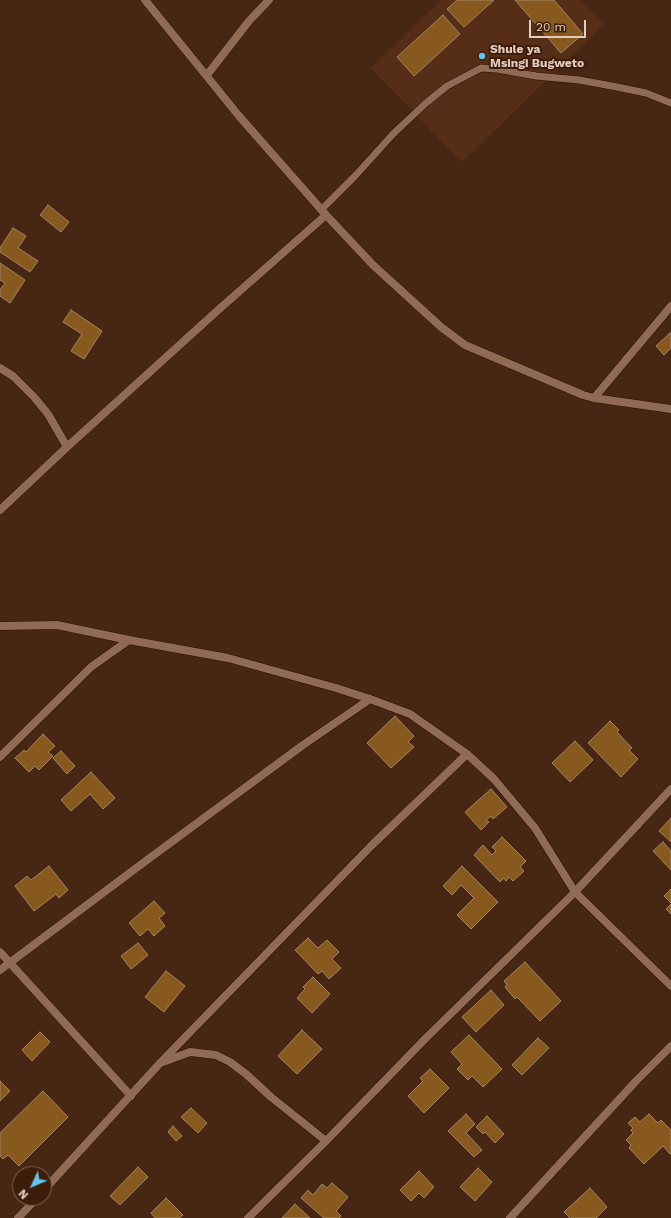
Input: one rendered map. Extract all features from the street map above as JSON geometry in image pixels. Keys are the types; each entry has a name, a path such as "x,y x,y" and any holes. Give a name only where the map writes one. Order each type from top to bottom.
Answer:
{"street":[{"path":"145,0 239,116 324,213 373,265 453,337 465,345 583,395 594,398 671,409"},
{"path":"207,75 249,21 269,0"},
{"path":"0,510 324,213"},
{"path":"594,398 671,306"},
{"path":"0,368 12,376 34,397 48,414 67,447"},
{"path":"0,626 58,625 228,658 281,672 370,699 410,714 467,754 494,779 535,828 575,892 671,986"},
{"path":"0,757 91,667 129,640"},
{"path":"0,970 303,745 370,699"},
{"path":"52,1181 161,1062 372,845 467,754"},
{"path":"248,1218 326,1141 425,1039 575,892 671,789"},
{"path":"0,952 131,1096"},
{"path":"510,1218 627,1091 671,1046"},
{"path":"161,1062 190,1052 216,1055 230,1062 246,1074 270,1097 326,1141"},
{"path":"18,1218 29,1206"}],"lane":[{"path":"324,213 393,134 426,103 447,86 481,68 497,69 536,76 579,80 612,86 646,93 671,103"}],"shaded area":[{"path":"441,0 581,0 605,24 462,162 371,68"}],"building":[{"path":"457,0 494,0 464,27 447,9"},
{"path":"515,0 554,0 583,34 561,53"},
{"path":"443,15 460,34 414,76 397,57"},
{"path":"48,205 69,222 61,232 40,215"},
{"path":"13,228 26,236 18,248 38,261 30,272 0,252 0,248"},
{"path":"0,263 25,280 10,303 0,296 0,290 5,283 0,280"},
{"path":"71,310 102,331 84,359 71,351 82,334 63,322"},
{"path":"670,333 671,348 664,355 656,346"},
{"path":"395,716 414,736 408,742 414,747 391,768 367,743"},
{"path":"610,721 619,730 617,732 632,748 629,750 638,759 621,777 588,743"},
{"path":"43,734 55,746 48,752 53,756 39,770 35,766 29,772 15,758 24,750 26,752"},
{"path":"575,741 593,760 570,782 552,763"},
{"path":"61,751 75,766 67,774 53,758"},
{"path":"91,772 115,798 103,809 90,794 71,811 61,800"},
{"path":"491,789 507,807 493,819 491,816 486,820 489,822 481,830 465,812"},
{"path":"671,818 671,842 659,831"},
{"path":"502,837 526,861 520,867 524,871 513,881 509,877 506,881 504,878 500,882 474,855 483,845 492,855 496,851 492,847"},
{"path":"663,842 671,851 671,870 653,851"},
{"path":"49,866 68,890 59,898 56,894 34,911 15,886 27,876 31,880"},
{"path":"462,866 498,902 471,929 457,915 474,898 461,885 452,895 443,886"},
{"path":"671,889 671,903 664,896"},
{"path":"154,901 165,913 159,918 165,926 154,936 148,929 140,936 129,923"},
{"path":"671,904 671,914 666,909"},
{"path":"308,938 318,948 327,940 339,952 332,959 341,968 329,979 322,971 318,974 295,950"},
{"path":"138,943 148,955 131,969 121,956"},
{"path":"525,962 561,1001 540,1021 517,997 515,999 505,987 507,985 504,981"},
{"path":"166,971 185,986 164,1012 145,997"},
{"path":"313,977 330,994 312,1013 297,998 305,989 303,987"},
{"path":"491,990 504,1005 476,1032 462,1017"},
{"path":"302,1030 322,1049 297,1074 278,1056"},
{"path":"40,1032 50,1042 32,1061 22,1050"},
{"path":"469,1035 502,1069 483,1087 472,1076 468,1080 457,1069 462,1064 451,1052"},
{"path":"538,1038 549,1048 522,1075 512,1065"},
{"path":"430,1069 449,1088 424,1113 408,1096 423,1081 420,1078"},
{"path":"0,1081 10,1091 0,1101"},
{"path":"43,1091 68,1117 19,1166 8,1155 3,1159 0,1156 0,1133"},
{"path":"191,1108 207,1123 198,1133 181,1117"},
{"path":"466,1114 475,1124 466,1133 482,1150 474,1157 448,1131"},
{"path":"649,1114 658,1123 661,1120 671,1130 671,1154 663,1146 644,1164 629,1148 631,1145 626,1140 633,1133 631,1130 633,1128 628,1123 635,1117 640,1122"},
{"path":"487,1116 504,1134 495,1143 485,1132 483,1134 476,1127"},
{"path":"173,1126 182,1136 176,1141 168,1132"},
{"path":"138,1167 148,1177 120,1205 110,1196"},
{"path":"478,1168 492,1182 475,1201 460,1187"},
{"path":"419,1171 434,1187 424,1198 419,1193 411,1201 400,1190"},
{"path":"332,1183 348,1197 336,1211 341,1216 339,1218 324,1218 301,1198 308,1190 313,1195 322,1184 327,1188"},
{"path":"590,1188 607,1207 596,1218 570,1218 564,1212"},
{"path":"166,1198 183,1215 179,1218 155,1218 151,1213"},
{"path":"295,1204 310,1218 282,1218"}],"place":[{"name":"Shule ya Msingi Bugweto","path":"482,56"}]}
